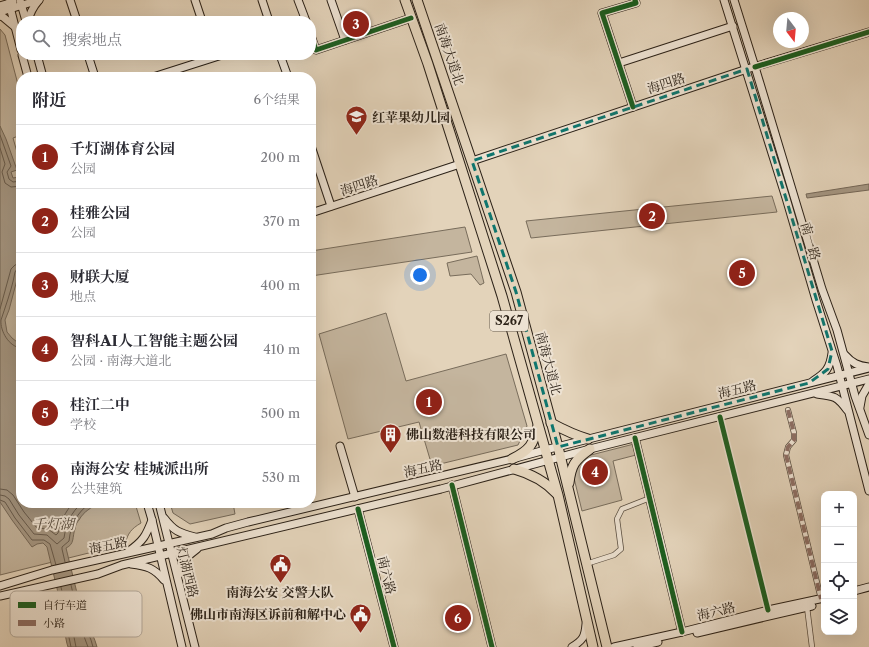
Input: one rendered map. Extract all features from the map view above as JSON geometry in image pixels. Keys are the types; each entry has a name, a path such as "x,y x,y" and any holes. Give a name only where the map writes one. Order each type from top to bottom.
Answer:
{"highway":[{"name":"南海大道北","path":"405,0 428,64 502,296 558,495 593,647"},
{"name":"南海大道北","path":"418,0 516,292 558,447 568,493 607,647"},
{"path":"551,422 565,431 588,439"},
{"path":"512,459 524,453 530,446 538,426"},
{"path":"568,493 570,472 579,457 590,449"},
{"path":"514,469 526,472 542,480 558,495"},
{"path":"578,583 579,580 584,577 590,579"}],"main road":[{"path":"0,12 20,2 39,0"},
{"path":"29,16 33,7 39,0"},
{"path":"70,0 75,16"},
{"path":"195,0 200,16"},
{"path":"262,0 267,16"},
{"path":"298,0 304,16"},
{"path":"331,0 345,40"},
{"path":"633,107 602,13 636,3 635,0"},
{"name":"南一路","path":"724,0 747,69 843,386 869,491"},
{"name":"南一路","path":"734,0 822,289 837,330 852,384 869,436"},
{"path":"20,2 25,16"},
{"path":"0,6 10,6"},
{"path":"10,6 16,31"},
{"path":"0,16 15,27"},
{"path":"316,50 411,18"},
{"path":"619,63 733,26"},
{"name":"海四路","path":"472,161 747,69 869,32"},
{"path":"23,60 27,72"},
{"path":"38,60 41,72"},
{"path":"90,60 93,72"},
{"path":"167,72 202,60"},
{"path":"282,60 286,72"},
{"path":"316,161 331,206"},
{"name":"海四路","path":"316,211 460,164"},
{"path":"809,383 828,369 831,362 832,351"},
{"path":"844,353 850,361 857,365 869,368"},
{"name":"海五路","path":"316,506 512,459 869,368"},
{"path":"26,591 98,574 127,564 452,486 590,449 869,379"},
{"path":"860,409 862,396 869,384"},
{"path":"811,393 835,397 850,413"},
{"path":"635,438 682,632"},
{"path":"340,446 354,497"},
{"path":"452,486 492,647"},
{"name":"灯湖西路","path":"148,508 152,520 182,647"},
{"name":"灯湖西路","path":"160,508 195,647"},
{"name":"海五路","path":"0,585 52,570 212,534 226,528 248,522 307,508"},
{"name":"南六路","path":"358,509 394,647"},
{"path":"162,515 172,528 186,535 197,537"},
{"path":"124,554 144,538 152,520"},
{"path":"177,578 184,561 199,547"},
{"path":"127,564 151,568 166,581"},
{"path":"857,590 869,587"},
{"path":"857,595 869,592"},
{"name":"海六路","path":"614,647 682,632 768,610 821,600"},
{"name":"海六路","path":"637,647 807,607 821,601"},
{"path":"572,647 581,640 585,634 586,618"}],"street":[{"path":"788,410 794,433 794,440 788,447 786,455 823,599"},
{"path":"720,417 768,610"},
{"path":"586,564 614,555 621,549 617,519 622,510 650,498"},
{"path":"807,607 812,647"}],"highlighted area":[{"path":"747,69 832,351 828,369 809,383 558,447 516,292 472,161"}],"shaded area":[{"path":"0,29 5,35 16,77 16,137 13,138 16,148 16,508 136,508 141,523 130,532 125,544 0,575"},
{"path":"772,196 777,212 531,238 526,221"},
{"path":"465,227 472,252 316,275 316,250"},
{"path":"477,256 484,283 480,285 471,274 450,276 447,263"},
{"path":"386,313 406,381 506,354 527,426 518,445 432,466 419,422 348,439 319,334"},
{"path":"634,444 636,455 613,461 622,500 582,511 574,478 576,467 587,456"},
{"path":"172,508 234,508 235,514 190,524 173,513"}],"water":[{"name":"千灯湖","path":"0,126 16,167 16,170 11,172 13,178 16,178 16,284 5,320 7,332 16,341 16,508 91,508 81,517 76,525 72,542 66,548 77,591 58,591 47,547 43,543 32,547 0,502"},
{"path":"869,184 869,190 807,198 806,194"},
{"name":"千灯湖","path":"66,637 94,637 97,647 68,647"}],"marked path":[{"path":"788,410 794,433 794,440 788,447 786,455 821,599"}],"cycle path":[{"path":"633,107 602,13 636,3 635,0"},
{"path":"316,50 411,18"},
{"path":"755,67 869,32"},
{"path":"720,417 768,610"},
{"path":"635,438 682,632"},
{"path":"452,485 492,647"},
{"path":"358,509 394,647"}],"place":[{"name":"财联大厦","path":"356,24"},
{"name":"红苹果幼儿园","path":"357,136"},
{"name":"桂雅公园","path":"652,216"},
{"name":"桂江二中","path":"742,273"},
{"name":"千灯湖体育公园","path":"429,402"},
{"name":"佛山数港科技有限公司","path":"390,454"},
{"name":"智科AI人工智能主题公园","path":"595,472"},
{"name":"南海公安 交警大队","path":"280,584"},
{"name":"南海公安 桂城派出所","path":"458,618"},
{"name":"佛山市南海区诉前和解中心","path":"361,634"}]}
